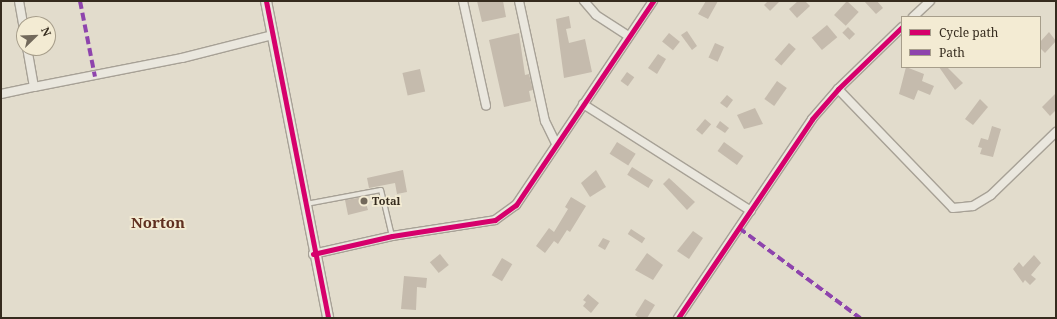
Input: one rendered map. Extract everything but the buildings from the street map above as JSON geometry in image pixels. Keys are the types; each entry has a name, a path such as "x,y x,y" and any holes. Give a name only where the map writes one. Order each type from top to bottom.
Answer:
{"street":[{"path":"19,1 22,16"},
{"path":"266,1 305,204 313,254 328,318"},
{"path":"463,1 486,106"},
{"path":"519,1 545,122 556,144"},
{"path":"584,1 596,15 628,36"},
{"path":"313,254 392,236 494,220 516,205 628,36 653,1"},
{"path":"914,16 930,1"},
{"path":"678,318 812,119 838,89 901,28"},
{"path":"1,94 160,63 272,35"},
{"path":"28,56 34,87"},
{"path":"838,89 952,208 973,206 991,195 1056,132"},
{"path":"583,104 751,211"}],"lane":[{"path":"305,204 381,190 392,236"}],"marked path":[{"path":"80,1 95,77"},
{"path":"739,228 860,318"}],"cycle path":[{"path":"266,1 328,318"},
{"path":"313,254 392,236 495,220 516,205 653,1"},
{"path":"678,318 812,119 838,89 901,28"}],"place":[{"name":"Total","path":"364,201"}],"district":[{"name":"Norton","path":"158,223"}]}
